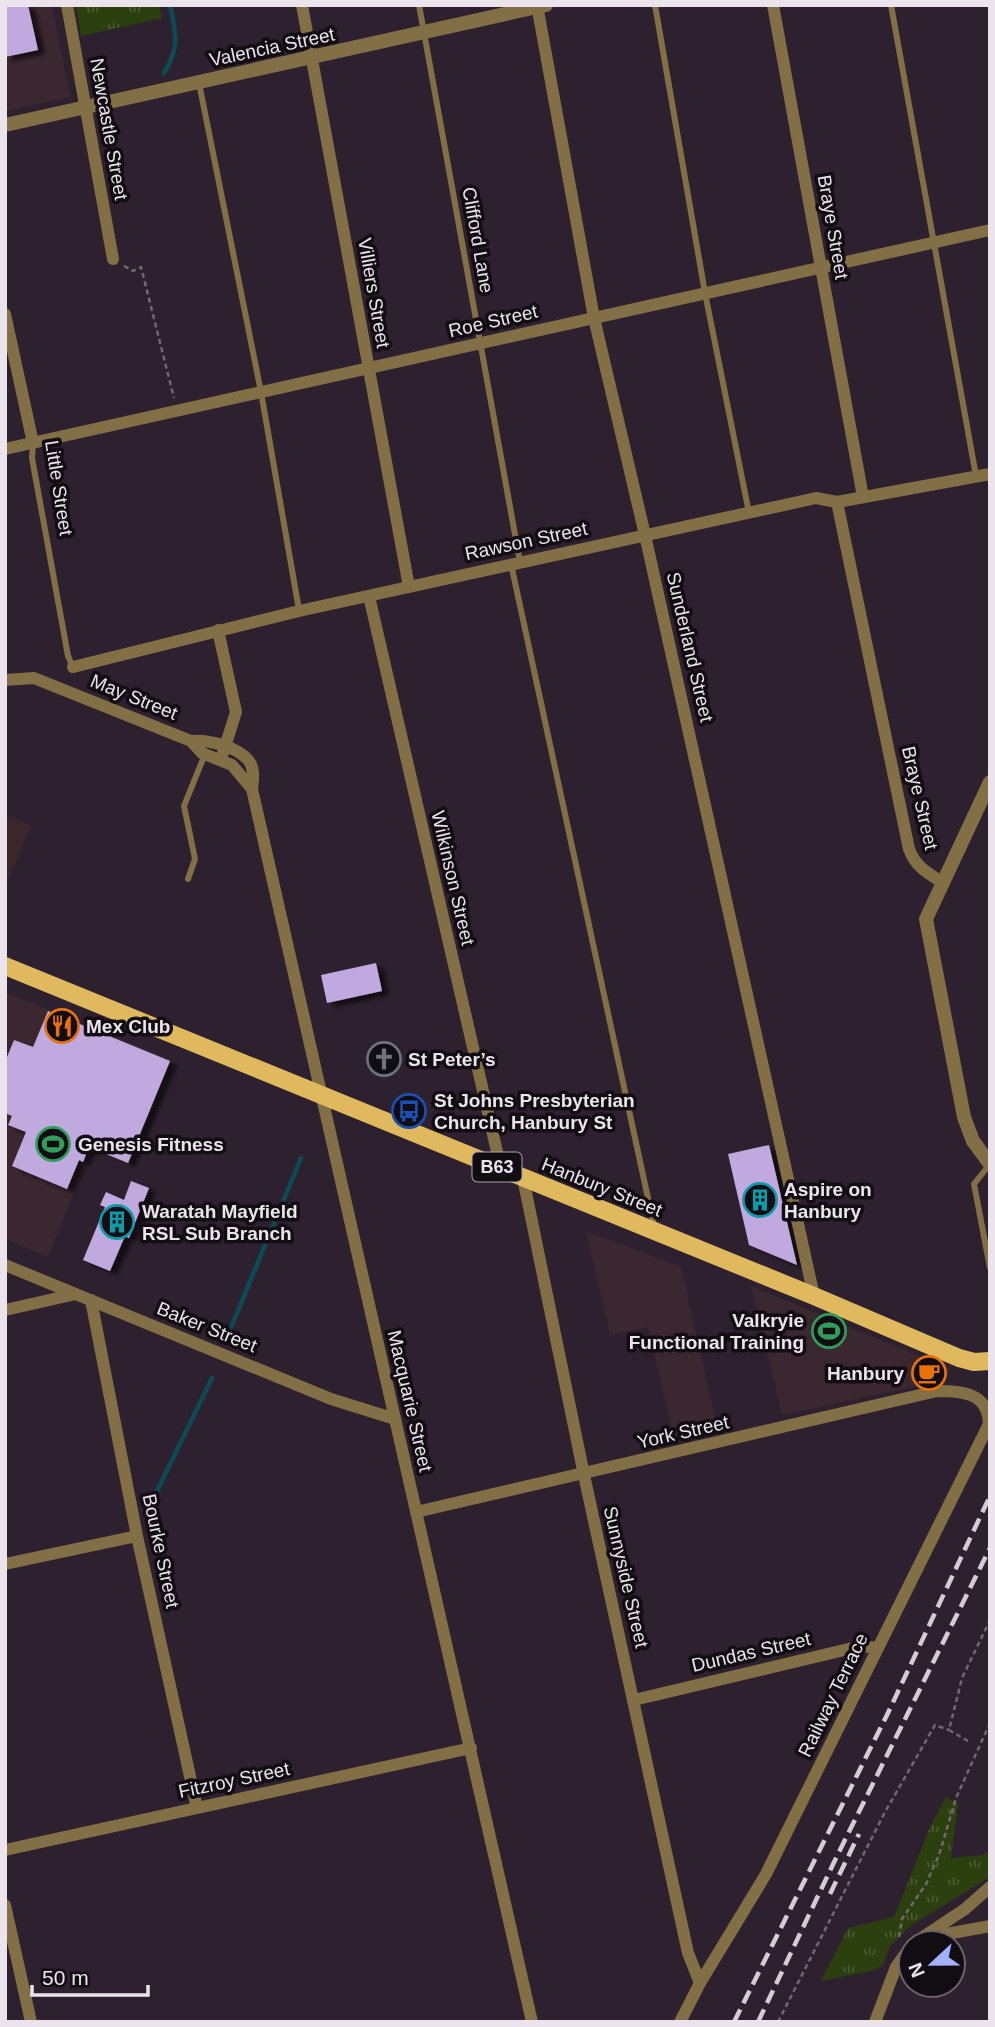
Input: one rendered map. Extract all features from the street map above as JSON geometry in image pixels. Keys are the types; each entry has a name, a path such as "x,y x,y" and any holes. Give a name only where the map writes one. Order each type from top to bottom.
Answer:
{"main road":[{"name":"Hanbury Street","path":"5,966 959,1357 974,1362 990,1361"}],"street":[{"name":"Newcastle Street","path":"67,5 113,259"},
{"name":"Villiers Street","path":"302,5 410,587"},
{"name":"Braye Street","path":"773,5 863,497"},
{"name":"Valencia Street","path":"5,125 312,59 540,6"},
{"name":"Sunderland Street","path":"540,6 594,318 645,535 814,1296"},
{"name":"Roe Street","path":"5,449 990,230"},
{"name":"Little Street","path":"5,314 33,443"},
{"name":"Rawson Street","path":"73,667 299,611 816,498 837,502 990,474"},
{"name":"Braye Street","path":"837,502 909,849 921,868 942,882"},
{"name":"Wilkinson Street","path":"369,596 501,1169"},
{"path":"218,630 236,712 221,760"},
{"name":"May Street","path":"5,681 20,677 34,678 191,741 205,754 221,760"},
{"name":"May Street","path":"191,741 204,739 226,746"},
{"name":"Macquarie Street","path":"226,746 248,760 253,772 252,789 320,1095 471,1748 531,2022"},
{"name":"Macquarie Street","path":"221,760 233,765 252,789"},
{"path":"990,782 928,910 926,928 964,1116 973,1141 990,1164"},
{"name":"Sunnyside Street","path":"523,1178 584,1475 688,1953 700,1983"},
{"name":"Baker Street","path":"5,1265 331,1399 395,1419"},
{"path":"5,1310 76,1294"},
{"name":"Bourke Street","path":"91,1300 137,1536 197,1808"},
{"name":"York Street","path":"416,1512 937,1391 960,1391"},
{"name":"Railway Terrace","path":"680,2022 700,1983 766,1874 989,1424 989,1409 980,1400 960,1391"},
{"path":"5,1564 137,1536"},
{"name":"Dundas Street","path":"634,1700 861,1646 878,1648"},
{"name":"Fitzroy Street","path":"5,1850 471,1748"},
{"path":"934,1929 965,1909 990,1887"},
{"path":"965,1909 990,1901"},
{"path":"5,1905 31,2022"},
{"path":"967,1931 990,1926"},
{"path":"875,2022 897,1967"}],"lane":[{"name":"Clifford Lane","path":"419,5 481,344 516,563 655,1231"},
{"path":"655,5 705,293 749,513"},
{"path":"891,5 976,476"},
{"path":"199,83 261,391 299,611"},
{"name":"Little Street","path":"33,443 32,458 68,656 73,667"},
{"path":"188,879 195,859 184,806 205,754"},
{"path":"990,1164 974,1184 990,1268"}],"path":[{"path":"113,259 133,271 141,267 178,412"},
{"path":"949,1730 962,1678 990,1620"},
{"path":"899,1929 902,1919 926,1884 939,1855 956,1798 990,1723"},
{"path":"778,2022 884,1812 934,1725 968,1741"}],"shaded area":[{"path":"5,5 52,5 70,97 5,111"},
{"path":"5,815 31,826 5,887"},
{"path":"5,992 173,1060 130,1167 91,1151 48,1257 5,1239"},
{"path":"586,1231 681,1267 718,1429 674,1439 648,1327 610,1335"},
{"path":"751,1286 950,1369 946,1380 782,1415"}],"green space":[{"path":"76,5 159,5 162,18 81,36"},
{"path":"946,1797 958,1803 951,1858 983,1855 990,1850 990,1877 907,1929 897,1929 897,1939 890,1946 883,1965 875,1970 821,1981 848,1928 894,1917 930,1827"}],"building":[{"path":"5,5 28,5 38,50 5,57"},
{"path":"376,963 382,991 327,1003 321,975"},
{"path":"48,1011 170,1061 128,1163 89,1147 83,1162 79,1160 67,1189 12,1166 26,1132 8,1125 12,1116 5,1113 5,1062 14,1040 33,1047"},
{"name":"Aspire on Hanbury","path":"769,1145 797,1265 749,1245 728,1154"},
{"name":"Waratah Mayfield RSL Sub Branch","path":"131,1181 149,1188 129,1238 125,1236 110,1271 83,1260 105,1207 100,1205 106,1192 124,1200"}],"waterway":[{"path":"164,73 175,48 170,5"},
{"path":"230,1330 301,1158"},
{"path":"156,1493 212,1378"}],"railway":[{"path":"734,2022 887,1715 990,1496"},
{"path":"758,2022 990,1548"},
{"path":"830,1894 859,1834"}],"place":[{"name":"Mex Club","path":"62,1026"},
{"name":"St Peter’s","path":"384,1059"},
{"name":"St Johns Presbyterian Church, Hanbury St","path":"409,1111"},
{"name":"Genesis Fitness","path":"53,1144"},
{"name":"Aspire on Hanbury","path":"760,1200"},
{"name":"Waratah Mayfield RSL Sub Branch","path":"117,1222"},
{"name":"Valkryie Functional Training","path":"829,1331"},
{"name":"Hanbury","path":"929,1373"}]}
